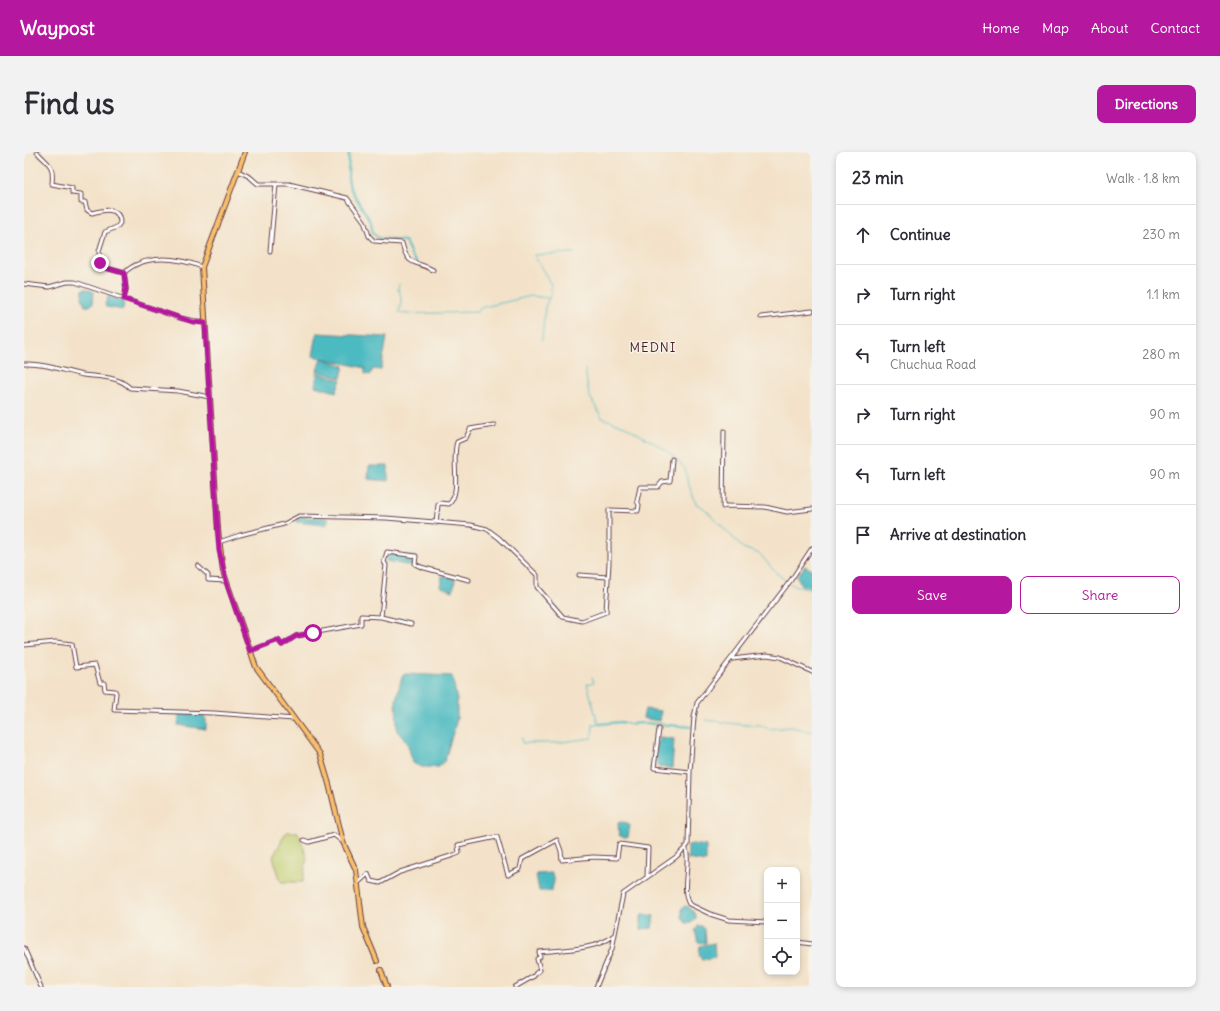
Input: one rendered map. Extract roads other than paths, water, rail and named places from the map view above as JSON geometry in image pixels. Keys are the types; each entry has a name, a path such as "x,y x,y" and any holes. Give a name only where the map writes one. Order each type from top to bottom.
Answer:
{"main road":[{"path":"245,152 202,267 219,542 226,581 256,667 320,754 330,784 342,842 356,870 363,927 377,961"},
{"path":"381,970 387,987"}],"street":[{"path":"37,152 48,162 53,171 52,184 72,188 72,193 81,194 81,202 85,202 87,210 92,213 107,210 116,212 119,215 120,223 117,227 104,232 99,250 100,263 106,268 124,273"},
{"path":"238,171 250,177 258,184 290,184 347,198 364,221 369,236 374,240 402,243 404,252 409,259 416,265 427,266 433,270"},
{"path":"270,251 276,184"},
{"path":"124,273 135,264 169,259 202,267"},
{"path":"124,273 126,289 124,299"},
{"path":"24,284 49,287 66,282 75,282 193,322 205,323"},
{"path":"761,317 812,311"},
{"path":"24,364 46,366 102,377 125,383 130,388 178,391 210,397"},
{"path":"436,523 438,505 440,503 449,504 452,500 455,484 455,455 457,442 466,438 470,429 494,425"},
{"path":"724,431 723,507 765,507 795,512 804,509 812,509"},
{"path":"219,542 284,524 299,516 386,518 471,525 487,529 499,538 537,575 537,587 563,617 582,621 606,612 609,510 638,511 639,505 636,501 640,487 658,487 662,482 670,481 672,459"},
{"path":"596,987 607,963 624,894 676,856 688,845 690,772 694,717 697,703 791,580 812,548"},
{"path":"381,617 386,565 384,562 387,552 416,556 415,564 421,567 469,580"},
{"path":"198,566 208,575 208,580 226,581"},
{"path":"579,575 608,577"},
{"path":"250,651 278,640 282,645 296,636 360,624 361,616 364,615 381,617 411,624"},
{"path":"24,645 56,642 72,644 76,667 95,665 100,683 104,683 105,690 115,691 114,710 214,713 295,719"},
{"path":"732,659 767,655 780,657 812,672"},
{"path":"659,729 654,768 690,772"},
{"path":"304,840 309,843 334,835 342,842"},
{"path":"358,883 368,874 371,881 380,883 400,872 459,853 458,845 497,837 508,875 520,869 522,859 557,840 561,851 562,860 617,858 619,844 648,848 647,876"},
{"path":"685,847 687,854 686,885 689,904 710,914 721,916 729,920 764,922"},
{"path":"515,987 534,976 540,970 537,959 540,958 539,952 564,952 589,946 611,938 614,935"},
{"path":"800,942 812,944"},
{"path":"24,948 41,987"}],"water":[{"path":"83,289 94,292 93,303 90,306 85,306 82,298"},
{"path":"108,296 124,301 123,310 106,307 105,303"},
{"path":"317,333 387,337 381,370 373,369 370,375 365,373 365,368 313,356"},
{"path":"321,358 344,366 341,378 317,371"},
{"path":"317,373 341,380 336,392 315,386"},
{"path":"369,466 388,466 388,481 368,479"},
{"path":"299,517 327,518 329,520 326,525 296,522"},
{"path":"388,553 415,557 412,566 386,561"},
{"path":"805,566 812,570 812,588 801,585 797,576"},
{"path":"442,576 451,577 455,580 453,591 440,586"},
{"path":"406,674 452,676 457,700 457,719 445,760 439,767 421,767 413,763 407,742 397,731 396,700 402,676"},
{"path":"645,709 661,711 659,721 643,718"},
{"path":"179,713 203,714 206,720 206,729 178,725"},
{"path":"660,737 674,739 672,768 658,767 656,752"},
{"path":"618,823 628,823 630,825 628,837 622,837 619,835"},
{"path":"693,844 706,846 706,862 688,859 688,845"},
{"path":"552,873 554,882 551,891 539,891 536,874"},
{"path":"686,906 691,909 696,917 696,919 691,923 686,923 682,917 682,908"},
{"path":"644,914 654,916 652,928 641,929 641,916"},
{"path":"698,926 702,926 705,929 706,943 698,942 695,931"},
{"path":"714,943 715,957 702,960 699,955 700,946"}],"waterway":[{"path":"349,152 348,177 350,188 371,222 373,234 381,239 405,241 412,257 417,263"},
{"path":"542,340 545,307 551,293 551,285 534,255 574,253"},
{"path":"399,284 398,289 401,295 399,312 404,314 477,312 480,308 531,296 548,298"},
{"path":"585,369 589,395 602,418 625,426 666,450 685,468 687,480 696,504 704,508 743,548 760,554 775,572 788,582"},
{"path":"790,584 812,590"},
{"path":"592,677 594,682 587,684 598,723 601,725"},
{"path":"705,720 745,725 760,725 769,729 792,727 812,732"},
{"path":"599,724 622,722 629,724 644,723 692,727"},
{"path":"522,738 522,743 555,743 592,738 593,724 599,724"}],"district":[{"name":"MEDNI","path":"653,347"}]}
